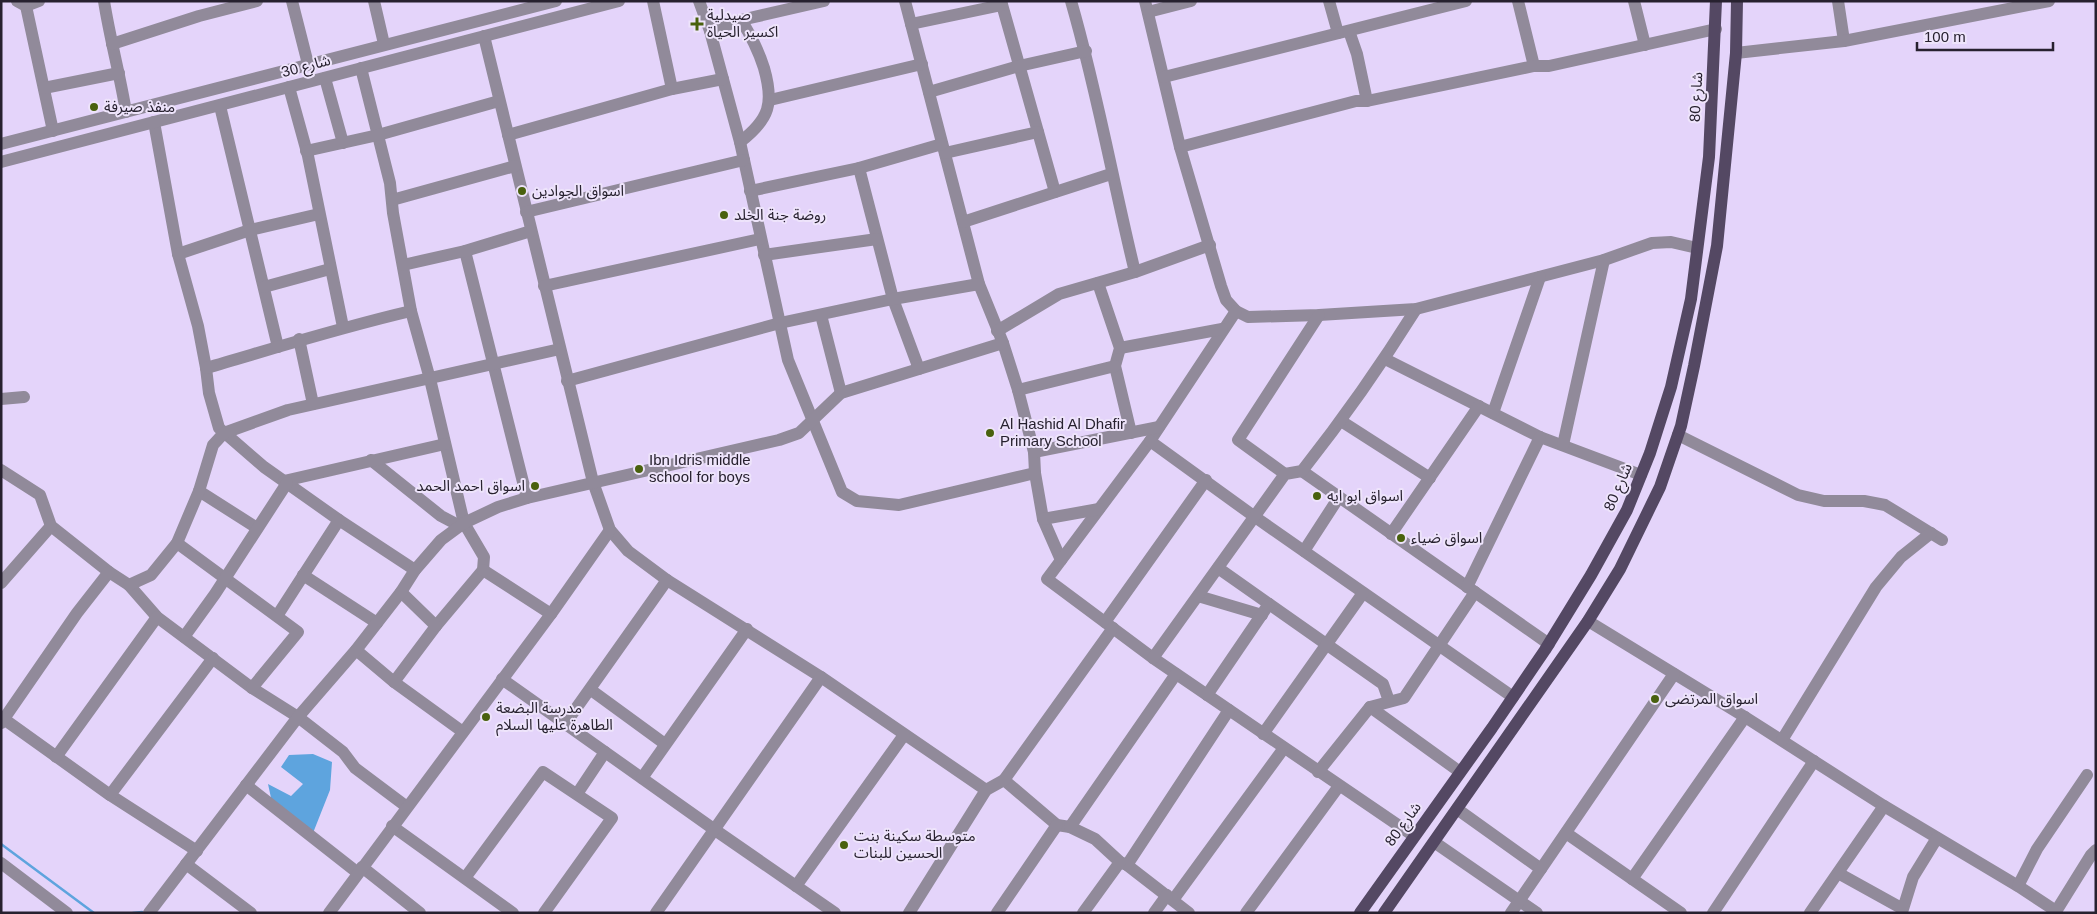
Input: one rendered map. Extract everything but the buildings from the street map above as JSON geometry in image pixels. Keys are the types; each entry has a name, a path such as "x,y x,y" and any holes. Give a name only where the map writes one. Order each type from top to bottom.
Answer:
{"main road":[{"name":"شارع 80","path":"1360,913 1549,644 1591,575 1627,510 1641,475 1671,387 1691,299 1709,157 1716,1"},
{"path":"1384,913 1588,621 1620,569 1660,487 1678,435 1694,366 1717,246 1736,53 1737,1"}],"street":[{"path":"39,1 21,4 44,88 53,131"},
{"path":"104,1 112,44 120,73 126,112"},
{"path":"112,44 200,16 257,1"},
{"path":"292,1 308,64"},
{"path":"374,1 384,44"},
{"name":"شارع 30","path":"1,144 556,1"},
{"name":"شارع 30","path":"1,162 619,1"},
{"path":"653,1 672,89"},
{"path":"699,1 710,31 740,142 788,360 842,492 857,501 899,504 1035,473"},
{"path":"905,1 980,284 1018,390 1034,452 1035,473 1044,519 1061,560"},
{"path":"1071,1 1086,52 1111,174 1135,272"},
{"path":"1191,1 1147,7 1180,147 1226,300 1236,311 1248,317 1416,309 1604,260 1652,243 1661,242 1697,248"},
{"path":"1329,1 1357,54 1367,101"},
{"path":"1164,77 1466,1"},
{"path":"1518,1 1534,66"},
{"path":"1634,1 1645,45"},
{"path":"1838,1 1844,41"},
{"path":"1736,53 1844,41 2050,1"},
{"path":"710,31 741,20 820,2"},
{"path":"911,24 980,5 1002,3 1055,192"},
{"path":"740,142 752,132 766,112 770,100 769,87 756,44 741,20"},
{"path":"1180,147 1356,102 1534,66 1549,66 1716,29"},
{"path":"484,36 592,482 610,530 628,551 668,580 821,677 986,790"},
{"path":"929,92 1019,66 1086,52"},
{"path":"770,100 922,64"},
{"path":"361,68 390,184 411,311 430,379 462,524 484,557 483,570 436,626 394,682"},
{"path":"44,88 120,73"},
{"path":"325,78 343,142"},
{"path":"508,135 672,89 723,79"},
{"path":"289,87 306,151 343,328"},
{"path":"306,151 378,135 499,101"},
{"path":"220,106 278,347"},
{"path":"154,122 178,254 198,326 209,393 219,428 264,467 339,520 415,570"},
{"path":"750,191 943,149 1038,132"},
{"path":"526,212 744,160"},
{"path":"392,200 515,166"},
{"path":"859,168 893,299 920,369"},
{"path":"963,222 1111,174"},
{"path":"178,254 250,230 319,214"},
{"path":"403,265 465,251 531,231"},
{"path":"544,286 760,239"},
{"path":"764,254 877,239"},
{"path":"149,913 298,717 377,623 415,570 441,540 462,524 498,507 527,498 780,440 799,433 842,394 920,369 1000,337 1059,294 1135,272 1210,245"},
{"path":"465,251 527,498"},
{"path":"1563,445 1604,260"},
{"path":"264,287 330,269"},
{"path":"1493,413 1540,276"},
{"path":"1098,283 1120,348 1115,366 1131,433"},
{"path":"567,381 780,323 893,299 980,284"},
{"path":"1153,658 1285,474 1302,471 1341,421 1385,359 1416,309"},
{"path":"206,368 299,339 411,311"},
{"path":"1236,311 1222,329 1150,441 1047,579 1153,658 1414,836"},
{"path":"821,314 842,394"},
{"path":"1285,474 1238,440 1319,315"},
{"path":"1120,348 1222,329"},
{"path":"299,339 313,404"},
{"path":"129,585 151,575 176,543 199,491 213,445 224,433 288,410 560,350"},
{"path":"1385,359 1540,437 1641,475"},
{"path":"1018,390 1115,366"},
{"path":"1,398 24,397"},
{"path":"1391,534 1479,406"},
{"path":"1341,421 1430,478"},
{"path":"1034,452 1159,427"},
{"path":"1678,435 1798,495 1824,501 1864,501 1885,505 1936,536 1901,557 1882,579 1782,740"},
{"path":"1318,772 1370,707 1404,698 1439,646 1471,590 1540,437"},
{"path":"1150,441 1513,697"},
{"path":"184,636 215,594 286,482 371,460 445,444"},
{"path":"371,460 442,516 462,524"},
{"path":"1,470 40,495 51,526 109,572 129,585 157,617 252,688 298,717 343,752 355,768 407,807"},
{"path":"1302,471 1549,644"},
{"path":"909,913 986,790 1004,780 1206,480"},
{"path":"199,491 257,528"},
{"path":"1304,551 1339,497"},
{"path":"1044,519 1099,508"},
{"path":"277,616 339,520"},
{"path":"4,574 51,526"},
{"path":"328,913 551,614 610,530"},
{"path":"176,543 298,632 252,688"},
{"path":"1218,568 1383,684 1389,701"},
{"path":"483,570 551,614"},
{"path":"109,572 77,613 2,720 110,795 197,851"},
{"path":"302,575 377,623"},
{"path":"565,724 668,580"},
{"path":"401,592 436,626"},
{"path":"1264,734 1363,592"},
{"path":"1198,596 1262,615"},
{"path":"1207,695 1269,604"},
{"path":"56,757 157,617"},
{"path":"1588,621 1782,740 1884,806 2018,886 2055,912 2096,850"},
{"path":"642,778 747,629"},
{"path":"356,650 394,682 463,732"},
{"path":"110,795 213,658"},
{"path":"1070,827 1176,674"},
{"path":"1511,913 1674,674"},
{"path":"656,913 821,677"},
{"path":"502,680 796,886 830,912"},
{"path":"591,690 665,744"},
{"path":"1370,707 1460,772"},
{"path":"1083,913 1123,863 1229,710"},
{"path":"1632,879 1745,717"},
{"path":"796,886 904,735"},
{"path":"1154,913 1170,897 1284,748"},
{"path":"577,794 605,752"},
{"path":"1713,913 1814,761"},
{"path":"465,878 543,772 612,818 544,913"},
{"path":"2018,886 2038,849 2087,776"},
{"path":"1004,780 1057,824 1070,827 1095,839 1123,863 1189,913"},
{"path":"246,785 419,912"},
{"path":"1246,913 1339,786"},
{"path":"1810,913 1884,806"},
{"path":"1457,809 1541,869"},
{"path":"997,913 1057,824"},
{"path":"392,826 465,878 500,909 513,913"},
{"path":"1566,833 1681,913"},
{"path":"1838,873 1904,911 1913,877 1937,838"},
{"path":"1434,842 1537,913"},
{"path":"1,863 67,913"},
{"path":"186,864 251,913"}],"water":[{"path":"313,754 332,762 330,790 313,833 273,807 268,784 291,796 303,784 281,767 289,755"}],"waterway":[{"path":"1,844 94,913"},
{"path":"133,913 142,912"}],"place":[{"name":"صيدلية اكسير الحياة","path":"697,24"},
{"name":"منفذ صيرفة","path":"94,107"},
{"name":"اسواق الجوادين","path":"522,191"},
{"name":"روضة جنة الخلد","path":"724,215"},
{"name":"Al Hashid Al Dhafir Primary School","path":"990,433"},
{"name":"Ibn Idris middle school for boys","path":"639,469"},
{"name":"اسواق احمد الحمد","path":"535,486"},
{"name":"اسواق ابو ايه","path":"1317,496"},
{"name":"اسواق ضياء","path":"1401,538"},
{"name":"اسواق المرتضى","path":"1655,699"},
{"name":"مدرسة البضعة الطاهرة عليها السلام","path":"486,717"},
{"name":"متوسطة سكينة بنت الحسين للبنات","path":"844,845"}]}
